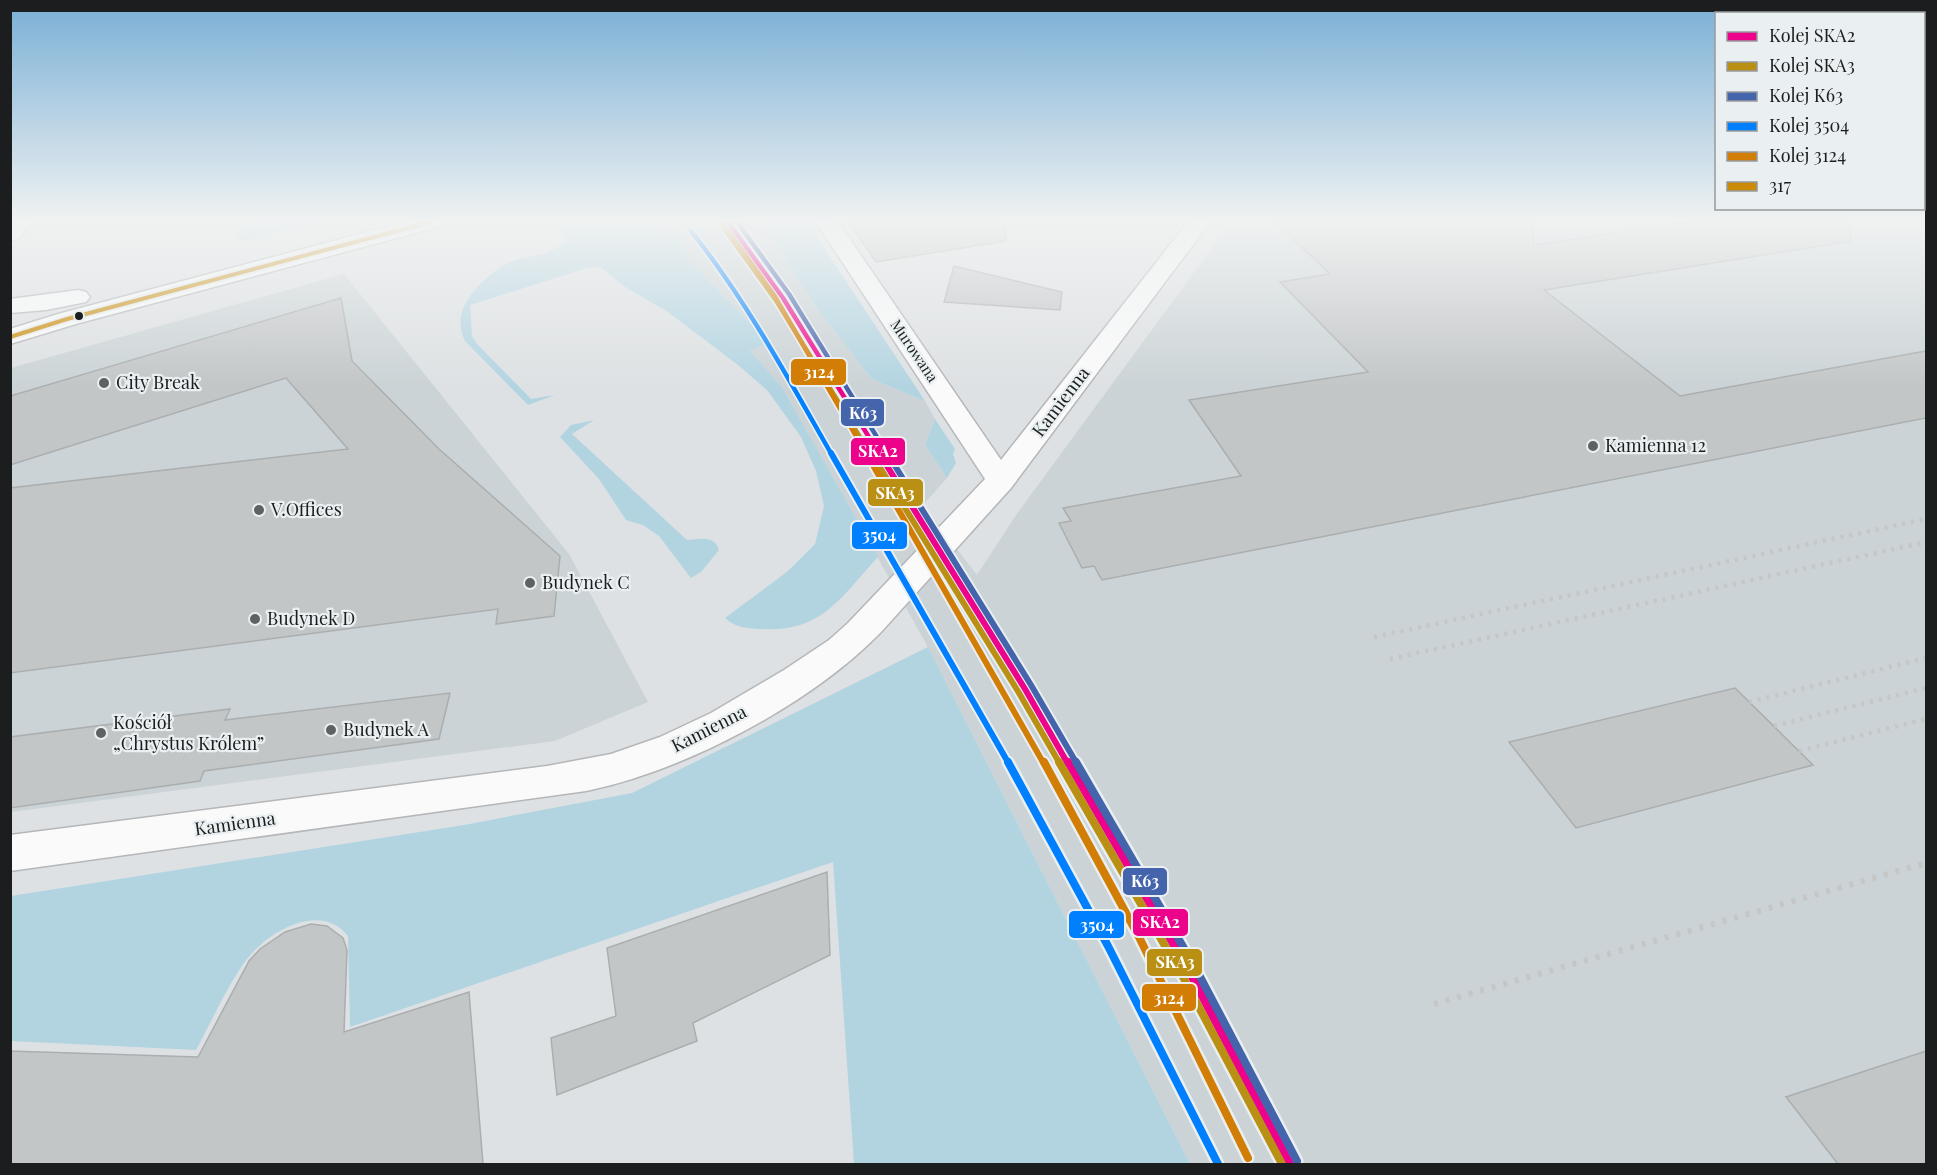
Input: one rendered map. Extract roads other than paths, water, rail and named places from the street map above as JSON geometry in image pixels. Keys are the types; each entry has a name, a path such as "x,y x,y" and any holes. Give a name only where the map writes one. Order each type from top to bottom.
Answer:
{"street":[{"path":"10,306 71,298 152,277"},
{"path":"10,337 39,327 226,277"},
{"name":"Murowana","path":"864,277 1001,481"},
{"name":"Kamienna","path":"10,853 547,782 604,771 648,759 692,739 754,705 843,647 952,537 1001,481 1157,277"},
{"path":"10,332 39,327"}],"railway":[{"path":"1374,637 1926,519"},
{"path":"1390,659 1926,542"},
{"path":"1749,702 1926,658"},
{"path":"1774,726 1926,688"},
{"path":"1799,751 1926,719"},
{"path":"1434,1004 1926,863"}],"rail line":[{"name":"3504","path":"725,277 748,311 871,521 1051,839 1218,1164"},
{"name":"SKA3","path":"759,277 777,302 1019,693 1183,977 1282,1164"},
{"name":"3124","path":"761,277 774,295 1021,721 1139,937 1248,1158"},
{"name":"SKA2","path":"768,277 1025,689 1190,973 1290,1164"},
{"name":"K63","path":"777,277 1031,685 1196,969 1297,1161"}],"place":[{"name":"City Break","path":"104,383"},
{"name":"Kamienna 12","path":"1593,446"},
{"name":"V.Offices","path":"259,510"},
{"name":"Budynek C","path":"530,583"},
{"name":"Budynek D","path":"255,619"},
{"name":"Budynek A","path":"331,730"},
{"name":"Kościół „Chrystus Królem”","path":"101,733"}]}
